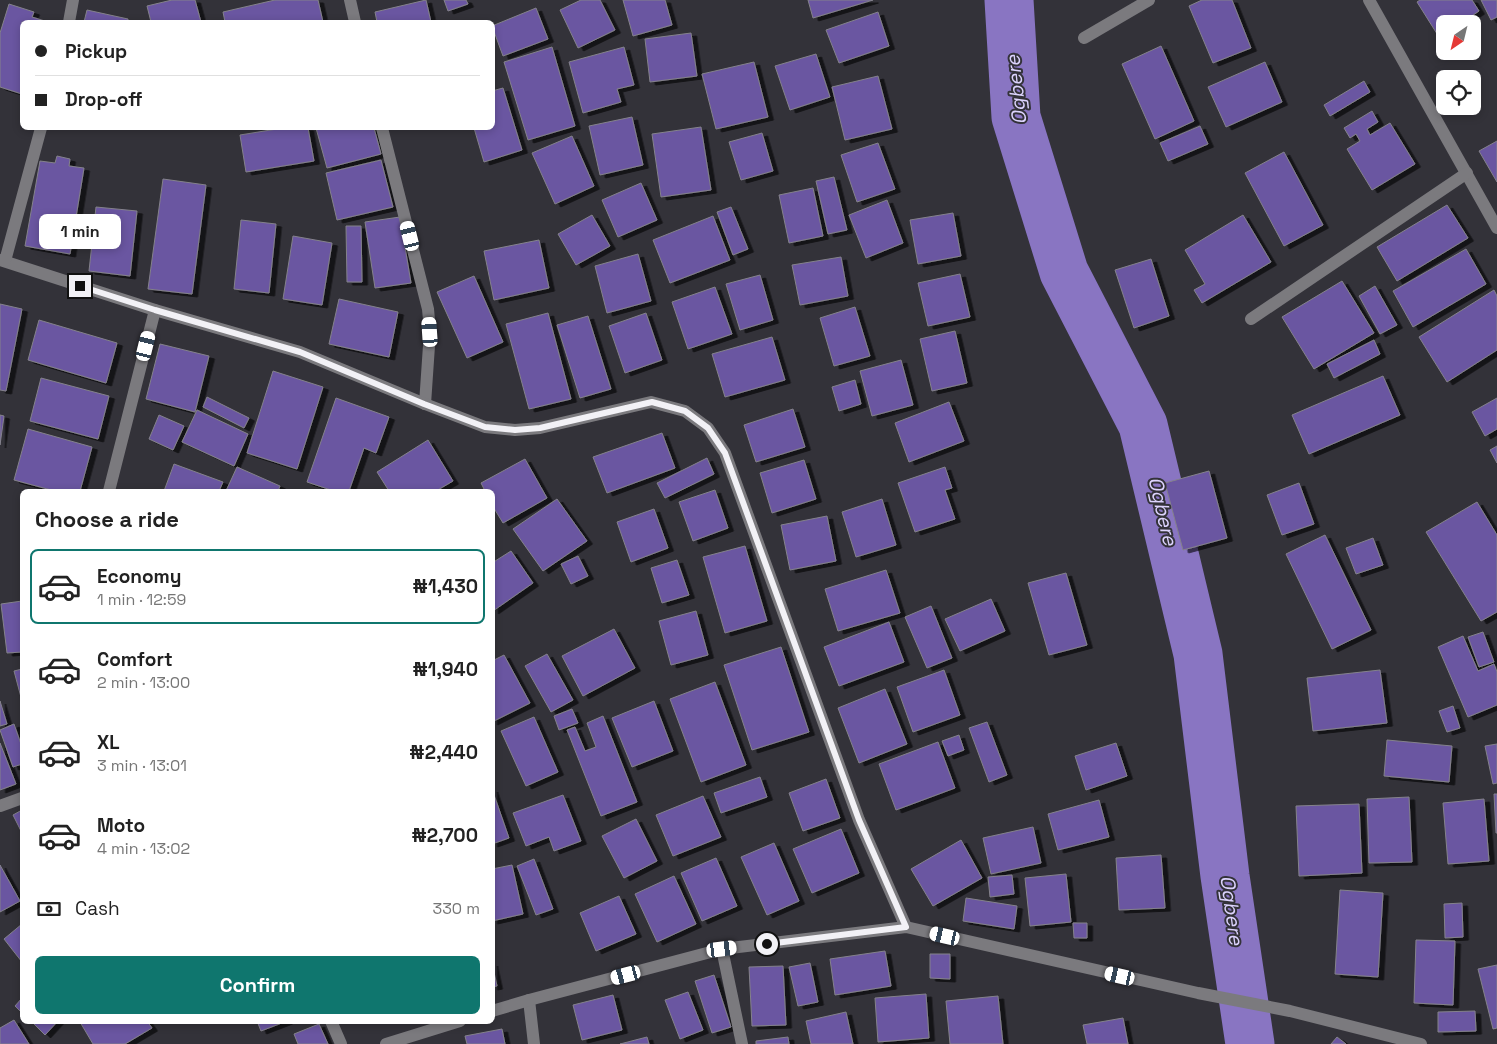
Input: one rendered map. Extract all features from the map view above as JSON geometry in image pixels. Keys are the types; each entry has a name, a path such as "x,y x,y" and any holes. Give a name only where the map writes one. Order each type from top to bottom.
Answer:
{"street":[{"path":"69,20 73,0"},
{"path":"350,0 355,20"},
{"path":"1084,38 1149,0"},
{"path":"1369,0 1497,228"},
{"path":"40,130 3,260 155,310 300,352 424,404 485,427 515,430 540,428 652,402 685,411 708,428 725,453 859,820 906,927"},
{"path":"383,130 428,308 430,332 424,404"},
{"path":"1250,319 1467,173"},
{"path":"110,489 155,310"},
{"path":"0,806 20,799"},
{"path":"495,1010 722,949 906,927 1198,993 1290,1011 1421,1044"},
{"path":"722,949 742,1044"},
{"path":"529,1000 534,1044"},
{"path":"332,1024 341,1044"},
{"path":"386,1044 450,1024"}],"building":[{"path":"172,0 195,0 200,20 150,20 147,6"},
{"path":"275,0 318,0 323,20 225,20 223,12"},
{"path":"426,0 431,20 377,20 375,12"},
{"path":"444,0 466,0 468,4 448,11"},
{"path":"581,0 600,0 615,30 578,48 560,10"},
{"path":"623,0 665,0 672,25 633,36"},
{"path":"808,0 873,0 813,18"},
{"path":"1202,0 1232,0 1251,48 1213,63 1189,6"},
{"path":"1420,0 1472,0 1479,11 1473,15 1436,15 1436,32 1417,2"},
{"path":"1481,0 1497,0 1497,17 1491,20"},
{"path":"9,4 34,12 32,17 42,20 20,20 20,93 0,87 0,33"},
{"path":"536,8 548,39 503,56 495,34 495,25"},
{"path":"87,10 128,19 128,20 84,20"},
{"path":"878,12 889,46 839,63 826,30"},
{"path":"691,33 697,76 650,82 645,39"},
{"path":"1161,46 1194,121 1155,139 1122,64"},
{"path":"552,47 575,126 528,140 504,62"},
{"path":"624,47 634,85 617,89 621,102 583,113 569,62"},
{"path":"816,54 830,97 790,110 775,66"},
{"path":"754,62 768,117 716,129 702,74"},
{"path":"1265,62 1282,102 1226,127 1208,87"},
{"path":"878,76 892,129 845,140 832,87"},
{"path":"1364,81 1370,92 1330,116 1324,105"},
{"path":"503,88 522,150 484,162 475,130 495,130 495,90"},
{"path":"1372,111 1378,122 1367,129 1370,135 1390,123 1415,164 1372,190 1347,149 1360,141 1356,134 1350,138 1344,128"},
{"path":"632,117 643,165 600,175 589,126"},
{"path":"1200,126 1208,144 1168,161 1160,143"},
{"path":"701,127 711,190 661,197 652,134"},
{"path":"271,130 308,130 314,161 246,172 240,135"},
{"path":"317,130 375,130 381,154 327,168"},
{"path":"762,133 773,171 741,180 729,142"},
{"path":"572,136 594,186 555,204 532,153"},
{"path":"1497,141 1497,182 1479,151"},
{"path":"878,143 895,189 857,202 841,155"},
{"path":"1284,152 1323,225 1284,246 1245,173"},
{"path":"57,156 70,159 69,166 84,168 70,254 25,246 40,161 55,163"},
{"path":"381,160 393,207 337,220 326,173"},
{"path":"834,177 847,230 828,234 816,181"},
{"path":"163,179 206,185 192,294 148,289"},
{"path":"641,183 657,220 618,237 602,200"},
{"path":"813,188 823,236 789,243 779,195"},
{"path":"887,200 903,243 866,258 849,215"},
{"path":"1447,205 1468,238 1397,281 1377,247"},
{"path":"96,207 137,211 130,276 89,271"},
{"path":"731,207 748,249 733,255 717,212"},
{"path":"953,213 961,256 918,264 910,220"},
{"path":"592,215 610,246 576,265 558,234"},
{"path":"1243,215 1271,262 1202,303 1194,290 1205,284 1185,250"},
{"path":"713,216 730,260 670,283 653,240"},
{"path":"400,217 411,283 375,288 365,222"},
{"path":"241,220 276,224 269,293 234,289"},
{"path":"346,226 361,226 362,282 347,282"},
{"path":"293,236 332,243 322,305 283,299"},
{"path":"539,240 549,288 494,300 484,251"},
{"path":"1466,249 1486,284 1413,327 1393,291"},
{"path":"638,254 651,301 607,313 595,266"},
{"path":"841,257 848,296 800,305 792,265"},
{"path":"1151,259 1169,316 1134,328 1115,270"},
{"path":"960,274 970,317 928,326 918,283"},
{"path":"760,275 773,320 740,330 726,284"},
{"path":"474,276 503,342 467,358 437,292"},
{"path":"1342,281 1374,333 1314,369 1282,317"},
{"path":"1375,286 1397,325 1380,334 1359,296"},
{"path":"715,287 732,334 688,349 672,302"},
{"path":"1494,290 1497,296 1497,350 1447,382 1419,337"},
{"path":"339,299 398,312 389,357 329,344"},
{"path":"0,304 22,309 6,391 0,390"},
{"path":"855,307 870,356 834,366 820,318"},
{"path":"548,313 571,399 529,409 506,324"},
{"path":"646,313 662,360 625,373 609,326"},
{"path":"588,316 611,389 580,398 557,325"},
{"path":"39,320 117,343 106,383 28,360"},
{"path":"955,331 967,383 932,391 920,339"},
{"path":"772,337 785,380 725,397 712,354"},
{"path":"1374,340 1380,354 1334,378 1327,364"},
{"path":"160,344 209,356 195,412 146,399"},
{"path":"901,360 913,405 872,416 860,371"},
{"path":"273,371 323,387 297,469 247,453"},
{"path":"1383,376 1400,415 1309,454 1292,415"},
{"path":"41,378 109,396 98,439 30,421"},
{"path":"855,380 861,404 839,411 832,387"},
{"path":"207,397 249,418 244,428 203,407"},
{"path":"336,398 389,417 376,453 364,448 350,489 328,489 307,482"},
{"path":"1497,398 1497,429 1485,436 1472,412"},
{"path":"949,402 964,441 909,462 895,423"},
{"path":"793,409 805,447 756,462 744,425"},
{"path":"197,410 248,434 234,466 182,442"},
{"path":"0,415 4,416 0,445"},
{"path":"159,415 184,426 173,450 149,439"},
{"path":"28,429 92,447 81,489 48,489 14,480"},
{"path":"662,433 675,468 607,493 593,457"},
{"path":"428,440 453,481 439,489 388,489 377,472"},
{"path":"1497,446 1497,463 1490,450"},
{"path":"707,458 714,474 665,498 657,483"},
{"path":"525,459 547,498 503,523 495,510 495,489 484,489 481,483"},
{"path":"804,460 816,499 772,513 760,473"},
{"path":"174,464 223,482 220,489 165,489"},
{"path":"237,467 280,486 279,489 227,489"},
{"path":"945,467 952,488 945,490 955,519 915,532 898,483"},
{"path":"1209,471 1227,538 1183,550 1165,483"},
{"path":"1299,483 1314,524 1282,535 1267,495"},
{"path":"715,490 728,528 693,541 679,502"},
{"path":"557,499 587,541 543,571 513,529"},
{"path":"882,499 896,545 856,557 842,512"},
{"path":"1477,502 1497,535 1497,612 1481,621 1426,532"},
{"path":"654,509 668,548 631,562 617,522"},
{"path":"827,516 836,561 790,570 781,525"},
{"path":"1325,535 1371,630 1332,649 1286,554"},
{"path":"1373,538 1383,565 1356,574 1346,548"},
{"path":"745,546 767,621 725,633 703,557"},
{"path":"511,551 533,583 495,610 495,561"},
{"path":"578,556 588,576 571,584 561,564"},
{"path":"677,560 689,595 662,603 651,568"},
{"path":"886,570 900,613 838,631 825,589"},
{"path":"1066,573 1087,645 1049,655 1028,583"},
{"path":"991,599 1005,631 960,651 945,619"},
{"path":"20,601 20,652 7,653 1,604"},
{"path":"931,606 952,658 927,668 905,617"},
{"path":"696,611 708,655 671,665 659,621"},
{"path":"889,622 904,662 839,686 824,647"},
{"path":"614,629 635,668 583,696 562,656"},
{"path":"1483,632 1494,662 1479,667 1468,637"},
{"path":"1463,636 1478,671 1494,664 1497,672 1497,705 1468,717 1438,647"},
{"path":"781,647 809,732 752,750 724,665"},
{"path":"547,654 573,700 551,712 525,666"},
{"path":"504,655 530,703 495,720 495,660"},
{"path":"20,670 20,694 14,671"},
{"path":"944,670 960,715 913,732 897,687"},
{"path":"1380,670 1387,723 1313,731 1307,678"},
{"path":"715,682 746,765 701,782 670,699"},
{"path":"885,689 907,744 859,763 838,708"},
{"path":"0,701 7,724 0,726"},
{"path":"654,701 673,751 632,767 612,718"},
{"path":"1453,706 1460,728 1447,732 1439,711"},
{"path":"572,709 578,723 559,730 554,716"},
{"path":"603,716 637,802 601,816 567,730 575,727 585,751 596,747 587,723"},
{"path":"534,717 558,772 526,786 501,731"},
{"path":"987,722 1007,775 989,782 969,728"},
{"path":"14,724 20,741 20,765 13,767 0,730"},
{"path":"959,735 964,750 948,756 942,741"},
{"path":"1387,740 1452,746 1449,782 1384,776"},
{"path":"938,742 955,788 896,810 879,764"},
{"path":"0,743 16,784 0,790"},
{"path":"1116,743 1127,776 1086,790 1075,756"},
{"path":"1497,744 1497,783 1493,784 1485,746"},
{"path":"760,777 767,797 721,813 714,793"},
{"path":"826,779 840,818 803,831 789,793"},
{"path":"1494,794 1497,794 1497,833 1496,833"},
{"path":"563,795 581,841 554,851 549,837 526,846 513,813"},
{"path":"703,796 721,837 673,856 656,815"},
{"path":"1409,797 1412,862 1369,863 1367,799"},
{"path":"495,798 509,838 495,843"},
{"path":"1484,799 1489,861 1448,864 1443,803"},
{"path":"1099,800 1109,837 1058,850 1048,814"},
{"path":"1359,804 1362,873 1299,876 1296,806"},
{"path":"20,811 20,829 13,815"},
{"path":"636,819 657,861 624,878 602,836"},
{"path":"1033,827 1041,863 991,874 983,838"},
{"path":"841,829 859,873 812,893 793,849"},
{"path":"961,840 982,878 933,906 911,869"},
{"path":"774,843 799,901 767,915 741,857"},
{"path":"1161,855 1165,908 1119,910 1116,858"},
{"path":"716,858 737,906 702,921 681,873"},
{"path":"534,859 553,909 536,915 517,866"},
{"path":"0,865 20,901 0,912"},
{"path":"512,865 523,914 495,920 495,868"},
{"path":"1066,874 1071,922 1030,926 1025,878"},
{"path":"1012,875 1014,894 990,897 988,877"},
{"path":"674,876 696,924 657,942 635,894"},
{"path":"1340,890 1383,893 1378,977 1335,974"},
{"path":"619,896 636,934 596,951 580,913"},
{"path":"966,898 1017,906 1014,929 963,921"},
{"path":"1462,903 1463,937 1445,938 1444,904"},
{"path":"1073,923 1087,923 1087,938 1074,938"},
{"path":"20,926 20,959 4,939"},
{"path":"1416,940 1455,941 1453,1005 1414,1003"},
{"path":"885,951 891,986 835,995 830,959"},
{"path":"930,954 950,954 950,979 930,978"},
{"path":"810,963 818,1002 798,1006 789,967"},
{"path":"1497,965 1497,1028 1493,1029 1478,969"},
{"path":"783,966 786,1025 752,1026 749,967"},
{"path":"714,975 731,1027 712,1033 695,981"},
{"path":"688,992 703,1030 680,1039 665,1000"},
{"path":"926,994 929,1038 878,1042 875,998"},
{"path":"613,995 622,1030 582,1040 573,1005"},
{"path":"998,996 1003,1044 950,1044 946,1001"},
{"path":"20,1000 20,1011 15,1006"},
{"path":"1475,1011 1476,1031 1438,1032 1438,1012"},
{"path":"846,1012 853,1044 811,1044 806,1021"},
{"path":"1123,1018 1128,1044 1087,1044 1083,1025"},
{"path":"14,1020 29,1044 0,1044 0,1028"},
{"path":"34,1024 55,1024 45,1035"},
{"path":"81,1024 149,1024 152,1028 125,1044 93,1044"},
{"path":"258,1024 279,1024 261,1031"},
{"path":"319,1024 328,1044 298,1044 294,1034"},
{"path":"502,1029 505,1044 467,1044 465,1036"},
{"path":"647,1037 649,1044 620,1044"},
{"path":"788,1037 789,1044 756,1044 756,1041"},
{"path":"1337,1037 1346,1044 1331,1044"}],"waterway":[{"name":"Ogbere","path":"1009,0 1016,117 1064,272 1143,425 1198,654 1225,876 1250,1044"}],"route":[{"path":"80,286 300,352 424,404 485,427 515,430 540,428 652,402 685,411 708,428 725,453 859,820 906,927 767,944"}]}
